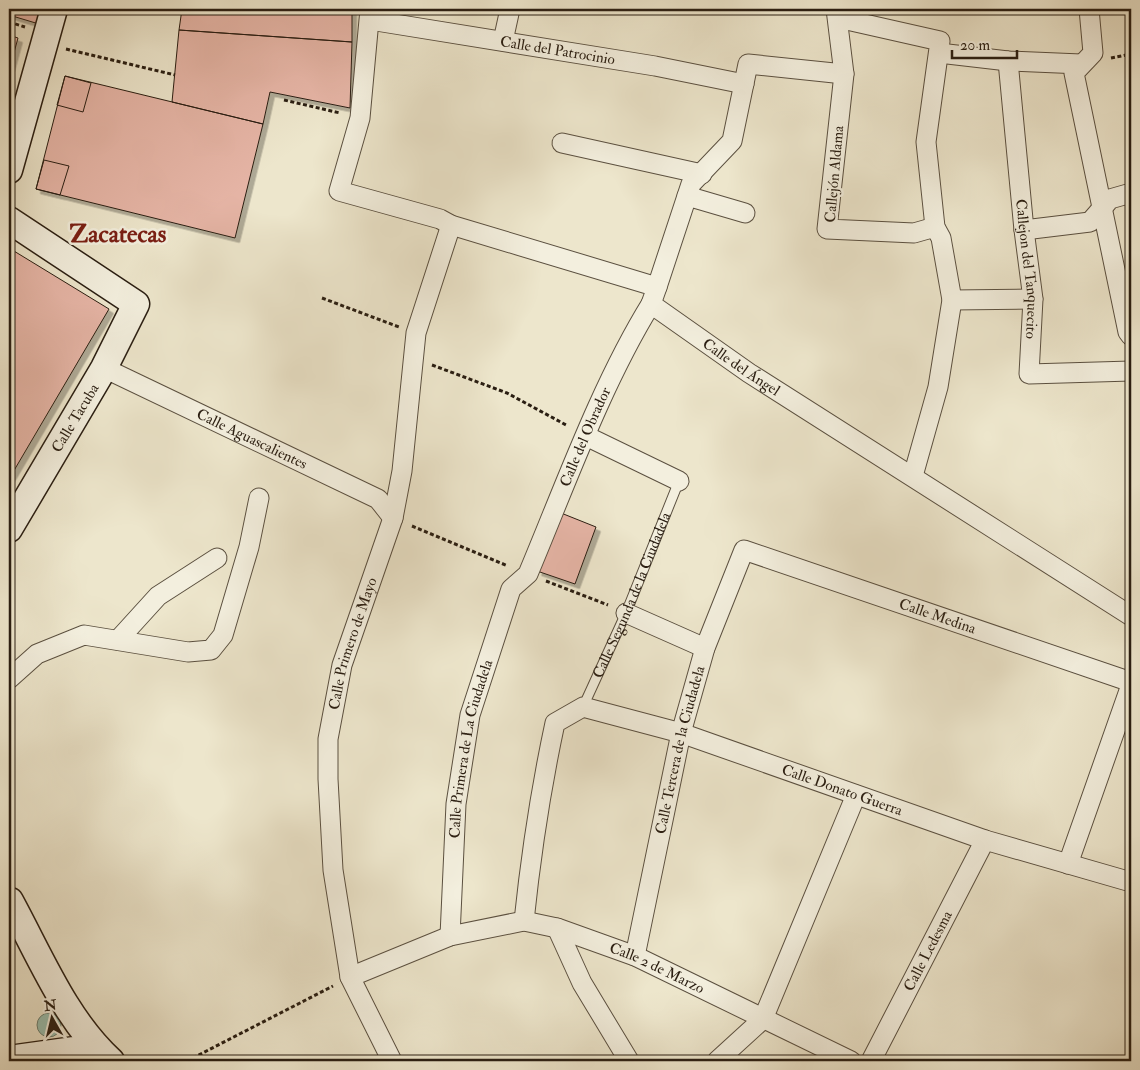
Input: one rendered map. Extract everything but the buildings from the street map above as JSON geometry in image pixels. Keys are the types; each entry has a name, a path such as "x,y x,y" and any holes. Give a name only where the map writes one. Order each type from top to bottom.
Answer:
{"street":[{"path":"9,170 36,36 54,9"},
{"path":"503,41 510,9"},
{"path":"1089,9 1093,53 1074,73 1128,332 1131,336"},
{"path":"360,118 370,14"},
{"name":"Calle del Patrocinio","path":"370,14 503,41 655,66 744,84"},
{"path":"844,74 837,14 940,42 926,142 935,227 941,238 952,300 938,387 913,476"},
{"path":"939,53 1008,61 1081,64"},
{"name":"Callejon del Tanquecito","path":"1008,61 1024,230 1033,300 1029,374 1131,371"},
{"name":"Calle del Obrador","path":"528,574 586,436 634,332 654,296 691,184 732,141 748,64 844,74"},
{"name":"Callejón Aldama","path":"844,74 827,229 914,233 935,227"},
{"name":"Calle del Ángel","path":"360,118 339,191 440,219 451,225 654,296 749,373 1131,616"},
{"path":"562,143 702,174"},
{"path":"1024,230 1090,222 1110,199 1131,193"},
{"path":"687,196 745,213"},
{"name":"Calle Tacuba","path":"9,220 136,304 104,368 9,529"},
{"name":"Calle Primero de Mayo","path":"392,1061 350,977 333,870 328,739 342,665 393,518 402,471 416,333 451,225"},
{"path":"952,300 1033,300"},
{"name":"Calle Aguascalientes","path":"104,368 378,499 393,518"},
{"path":"586,436 679,481"},
{"path":"9,679 37,654 84,635 188,652 211,650 223,635 249,547 259,498"},
{"name":"Calle Tercera de la Ciudadela","path":"635,956 681,733 706,648 744,550"},
{"name":"Calle Medina","path":"744,550 1131,684"},
{"path":"118,640 158,596 217,558"},
{"name":"Calle Primera de La Ciudadela","path":"450,936 456,804 470,715 511,589 528,574"},
{"path":"619,610 706,648"},
{"path":"1068,864 1131,684"},
{"path":"524,921 530,864 544,775 555,723 583,707"},
{"name":"Calle Donato Guerra","path":"583,707 681,733 985,840 1131,882"},
{"path":"717,1061 763,1019 856,794"},
{"name":"Calle Ledesma","path":"871,1061 985,840"},
{"path":"9,903 67,1007 104,1054"},
{"name":"Calle 2 de Marzo","path":"350,977 450,936 524,921 557,928 635,956 852,1061"},
{"path":"557,928 582,984 629,1061"},
{"path":"9,1059 104,1054"}],"lane":[{"name":"Calle Segunda de la Ciudadela","path":"583,707 619,610 679,481"}],"path":[{"path":"9,22 36,36 175,74"},
{"path":"284,100 360,118"},
{"path":"322,298 416,333"},
{"path":"413,358 507,393 586,436"},
{"path":"393,518 619,610"},
{"path":"187,1061 350,977"}],"shaded area":[{"path":"49,1013 58,1016 61,1025 58,1034 49,1037 40,1034 37,1025 40,1016"}],"district":[{"name":"Zacatecas","path":"118,233"}]}
